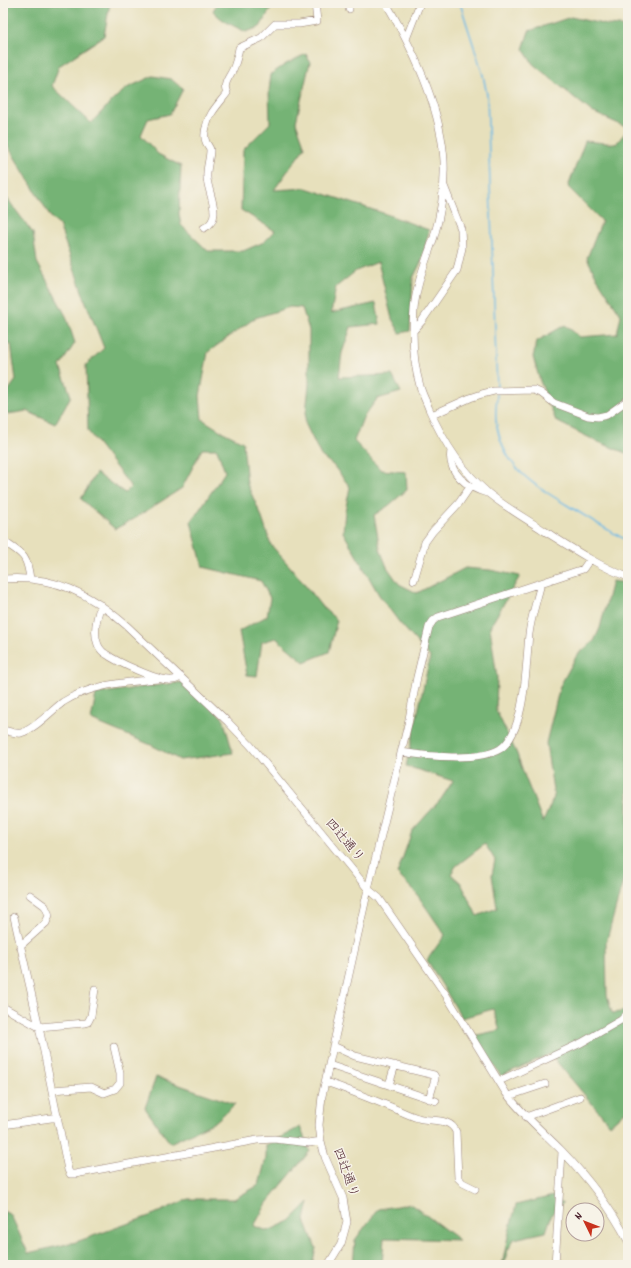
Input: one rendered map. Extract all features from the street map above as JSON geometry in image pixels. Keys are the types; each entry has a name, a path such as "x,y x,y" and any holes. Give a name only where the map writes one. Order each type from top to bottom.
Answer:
{"street":[{"path":"204,228 210,225 214,219 207,178 210,149 205,140 205,129 207,121 213,110 227,93 225,90 226,82 235,64 239,48 261,38 275,24 299,24 317,20 315,3"},
{"path":"386,3 406,39 428,90 437,118 444,162 440,216 416,292 414,310 416,371 420,387 440,433 451,451 472,478 489,494 590,559 604,567 628,577"},
{"path":"406,39 420,3"},
{"path":"414,330 422,321 457,270 462,248 461,229 443,184"},
{"path":"432,415 470,398 494,391 534,390 541,393 554,403 588,416 598,417 607,415 628,400"},
{"path":"451,451 449,458 460,480 478,491 489,494"},
{"path":"414,580 425,542 433,531 460,503 470,487"},
{"path":"3,541 23,555 28,566 30,579"},
{"path":"590,559 583,568 438,617 429,626 408,724 368,889 379,898 430,971 517,1108 562,1152 595,1190 611,1211 628,1241"},
{"name":"四辻通り","path":"3,579 30,579 55,584 74,590 111,612 181,677 251,746 368,889 320,1109 319,1125 321,1141 325,1157 343,1198 346,1222 341,1244 328,1265"},
{"path":"401,752 461,757 482,755 498,750 506,744 512,736 526,683 529,633 541,583"},
{"path":"101,605 97,617 96,635 97,644 101,650 115,659 158,679"},
{"path":"3,730 20,733 36,724 74,696 99,687 117,683 158,679 173,680 181,677"},
{"path":"20,946 46,924 49,915 44,906 30,895"},
{"path":"14,917 70,1174 258,1140 274,1139 309,1142 321,1141"},
{"path":"3,1007 39,1027 85,1023 88,1022 91,1016 95,989"},
{"path":"500,1081 581,1043 621,1020 628,1013"},
{"path":"333,1046 355,1056 434,1075 435,1079 429,1099"},
{"path":"52,1090 91,1087 104,1093 115,1089 120,1083 120,1073 114,1047"},
{"path":"329,1065 436,1102"},
{"path":"389,1085 396,1065"},
{"path":"326,1082 419,1118 450,1124 454,1127 456,1132 458,1178 463,1183 474,1189"},
{"path":"509,1096 545,1084"},
{"path":"526,1117 580,1097"},
{"path":"3,1125 58,1117"},
{"path":"555,1265 562,1152"}],"green space":[{"path":"3,3 110,3 104,36 59,66 52,86 91,123 127,88 153,76 171,79 183,89 170,114 148,119 141,135 158,154 181,166 179,214 181,225 208,251 243,251 264,242 275,231 241,210 243,150 270,123 269,91 271,74 286,64 306,54 310,62 296,122 305,147 274,190 306,188 383,213 429,230 422,260 413,278 410,331 400,333 392,319 378,262 356,271 336,287 331,313 376,303 380,324 351,327 342,353 339,377 392,375 401,392 377,399 363,418 354,441 381,470 406,472 407,490 388,506 374,515 380,549 387,567 399,584 417,593 465,568 490,570 520,576 490,627 497,678 496,710 517,754 543,822 554,797 546,743 560,686 577,655 594,641 600,628 612,581 628,583 628,877 624,878 606,943 607,995 612,1013 628,1011 628,1109 610,1125 550,1054 501,1076 473,1036 500,1030 493,1009 462,1018 427,960 445,935 416,893 397,874 412,831 441,799 453,781 406,766 430,657 399,622 379,595 343,532 345,511 350,487 333,465 321,456 305,423 309,384 309,330 302,308 290,307 255,318 208,352 200,396 202,419 243,442 247,484 261,515 271,545 322,607 337,620 329,652 304,662 276,638 262,642 257,676 247,675 239,631 267,616 270,598 261,581 203,567 191,522 225,472 217,449 202,449 182,488 134,519 115,529 81,499 96,473 125,493 131,487 88,431 86,365 104,348 85,300 59,225 52,219 3,138","holes":["485,844 495,860 492,875 497,908 477,916 461,883 451,874 456,866"]},
{"path":"217,3 274,3 260,27 246,32 220,18 213,11"},
{"path":"571,17 607,25 628,27 628,128 592,112 533,64 523,49 529,31"},
{"path":"628,129 628,454 596,441 556,421 540,381 533,357 537,341 565,325 580,337 617,334 621,315 597,278 587,258 602,221 568,187 585,141 616,144"},
{"path":"3,193 33,233 37,262 66,316 75,343 60,366 71,396 55,424 27,411 8,414 3,408 3,398 16,380 11,344 3,346"},
{"path":"184,682 223,718 233,753 180,760 151,745 91,720 96,694"},
{"path":"156,1077 235,1104 215,1122 170,1143 145,1108"},
{"path":"300,1127 310,1151 267,1203 254,1226 268,1231 290,1221 309,1202 305,1220 316,1248 312,1265 8,1265 3,1261 3,1211 11,1215 28,1253 76,1242 152,1215 188,1199 234,1199 259,1185 266,1158 266,1145"},
{"path":"553,1196 563,1203 552,1214 546,1232 514,1239 507,1252 504,1265 502,1265 516,1205"},
{"path":"410,1204 459,1240 384,1238 382,1265 353,1265 355,1240 378,1209"}],"waterway":[{"path":"460,3 483,75 487,95 497,389"},
{"path":"497,393 496,420 499,436 505,450 520,472 530,481 554,497 628,541"}]}
